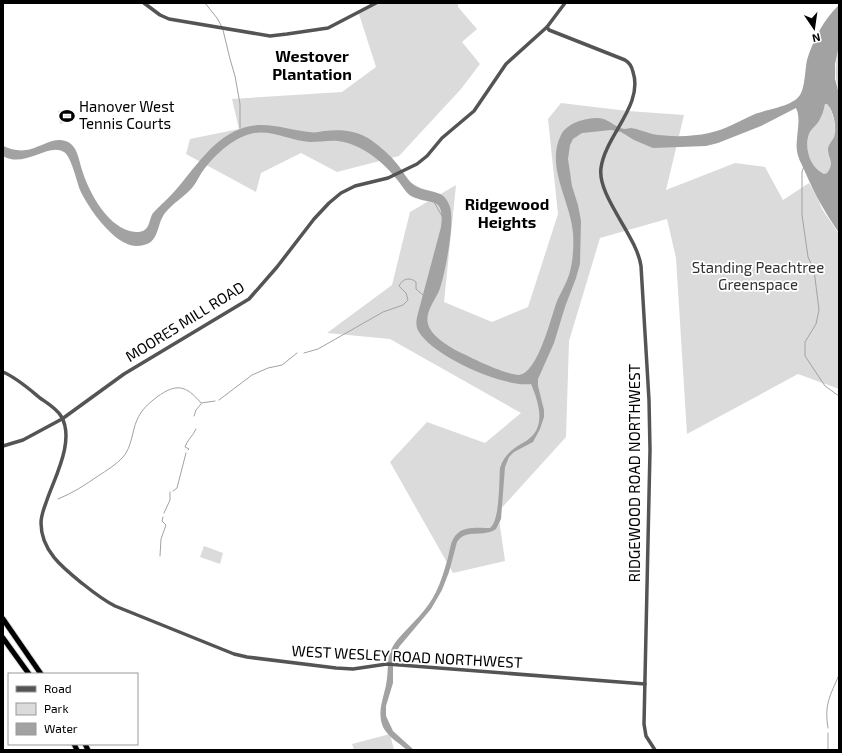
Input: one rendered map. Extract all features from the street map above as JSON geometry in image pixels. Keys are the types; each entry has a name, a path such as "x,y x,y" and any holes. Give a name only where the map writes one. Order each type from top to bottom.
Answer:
{"highway":[{"path":"3,619 40,673"},
{"path":"3,638 27,673"}],"street":[{"path":"144,3 160,15 169,19 270,36 309,32 333,26 376,3"},
{"name":"MOORES MILL ROAD","path":"3,446 23,440 62,419 124,374 249,299 256,293 317,215 341,193 355,186 388,178 422,160 442,138 474,111 506,64 547,27 565,3"},
{"name":"RIDGEWOOD ROAD NORTHWEST","path":"547,27 549,30 625,60 631,65 635,77 636,90 633,99 602,162 601,175 606,192 631,238 641,262 650,450 645,730 649,741 655,750"},
{"path":"3,372 18,380 52,406 62,419"},
{"name":"WEST WESLEY ROAD NORTHWEST","path":"62,419 65,428 65,448 42,514 42,529 46,545 53,556 66,570 101,598 115,606 241,656 336,668 394,665 645,684"}],"green space":[{"path":"375,3 458,3 458,7 477,29 462,42 480,64 461,89 399,156 337,172 301,153 261,173 256,192 186,154 190,139 239,129 232,99 342,92 376,67 358,11"},
{"path":"839,46 839,94 836,82 836,70"},
{"name":"Standing Peachtree Greenspace","path":"561,103 628,111 684,115 666,190 735,163 765,167 783,200 809,183 822,209 839,234 839,389 798,374 687,434 676,258 667,219 600,238 569,341 566,437 498,512 505,561 453,573 390,462 427,422 485,443 521,413 390,339 327,333 392,285 410,212 456,185 444,302 492,322 528,307 558,214 548,119"},
{"path":"825,104 827,104 831,111 834,120 835,133 828,148 831,166 827,173 824,174 815,167 809,157 807,145 809,134 818,123 823,113"},
{"path":"69,109 71,121 60,124 58,111"},
{"path":"204,546 223,553 220,564 200,557"},
{"path":"390,734 394,750 354,750 352,744"}],"water":[{"path":"839,5 839,46 835,64 835,79 839,94 839,233 825,212 798,157 798,112 796,108 761,126 718,143 706,146 653,148 634,140 621,132 611,130 582,133 573,139 570,145 568,159 572,186 581,221 580,264 554,343 538,379 544,417 533,442 514,452 509,457 505,467 501,519 496,529 486,533 465,535 457,542 449,572 442,590 431,609 399,647 393,660 393,683 386,706 386,716 393,731 414,750 407,750 388,734 381,722 381,706 391,651 398,639 432,599 441,580 455,536 465,529 490,528 493,524 496,517 500,468 502,463 510,452 533,436 539,422 537,399 531,384 519,384 487,376 453,360 427,341 418,330 416,325 417,317 441,227 442,217 441,210 438,205 409,195 380,161 356,146 338,141 310,142 296,140 261,132 247,135 226,146 205,168 192,188 165,213 154,239 150,243 136,246 120,240 103,225 96,216 80,190 67,154 58,150 51,150 28,158 11,159 3,156 3,146 24,150 56,140 66,141 71,144 77,152 89,189 101,208 117,225 126,230 138,232 147,228 153,213 173,193 205,154 234,131 254,125 270,125 311,132 342,130 360,134 371,140 385,151 413,184 440,194 444,197 450,207 451,225 449,249 439,291 430,307 428,315 427,320 430,329 438,338 455,350 492,367 508,373 519,375 526,372 538,355 557,301 568,278 571,265 573,254 573,233 557,171 556,159 557,147 561,135 567,127 588,119 602,118 624,129 634,128 652,134 666,136 688,136 721,130 755,114 785,105 796,99 802,92 807,60 812,45 824,23","holes":["825,104 827,104 833,115 835,133 828,148 831,166 827,173 824,174 815,167 809,157 807,145 809,134 819,121"]}],"waterway":[{"path":"205,3 222,27"},
{"path":"223,30 235,76 240,104 240,128"},
{"path":"804,166 802,172 802,215 808,257 814,270 819,310 816,324 805,342 805,356 825,386 839,396"},
{"path":"434,202 442,216"},
{"path":"304,353 318,349 383,312 403,305 408,300 406,293 399,286 407,279 414,280 416,282 416,289 423,295"},
{"path":"219,400 252,375 268,368 282,365 297,353"},
{"path":"58,499 84,486 120,460 128,449 135,424 139,416 151,402 164,392 175,388 180,388 190,392 201,403 215,401"},
{"path":"194,416 196,410 201,404"},
{"path":"188,450 189,449 185,447 196,429"},
{"path":"173,491 177,488 186,453"},
{"path":"164,513 170,500 170,492"},
{"path":"160,556 161,539 166,525 162,521 163,517"},
{"path":"828,728 827,706 839,675"},
{"path":"828,733 828,750"}],"place":[{"name":"Hanover West Tennis Courts","path":"67,116"}],"district":[{"name":"Westover Plantation","path":"312,65"},
{"name":"Ridgewood Heights","path":"507,213"}]}
